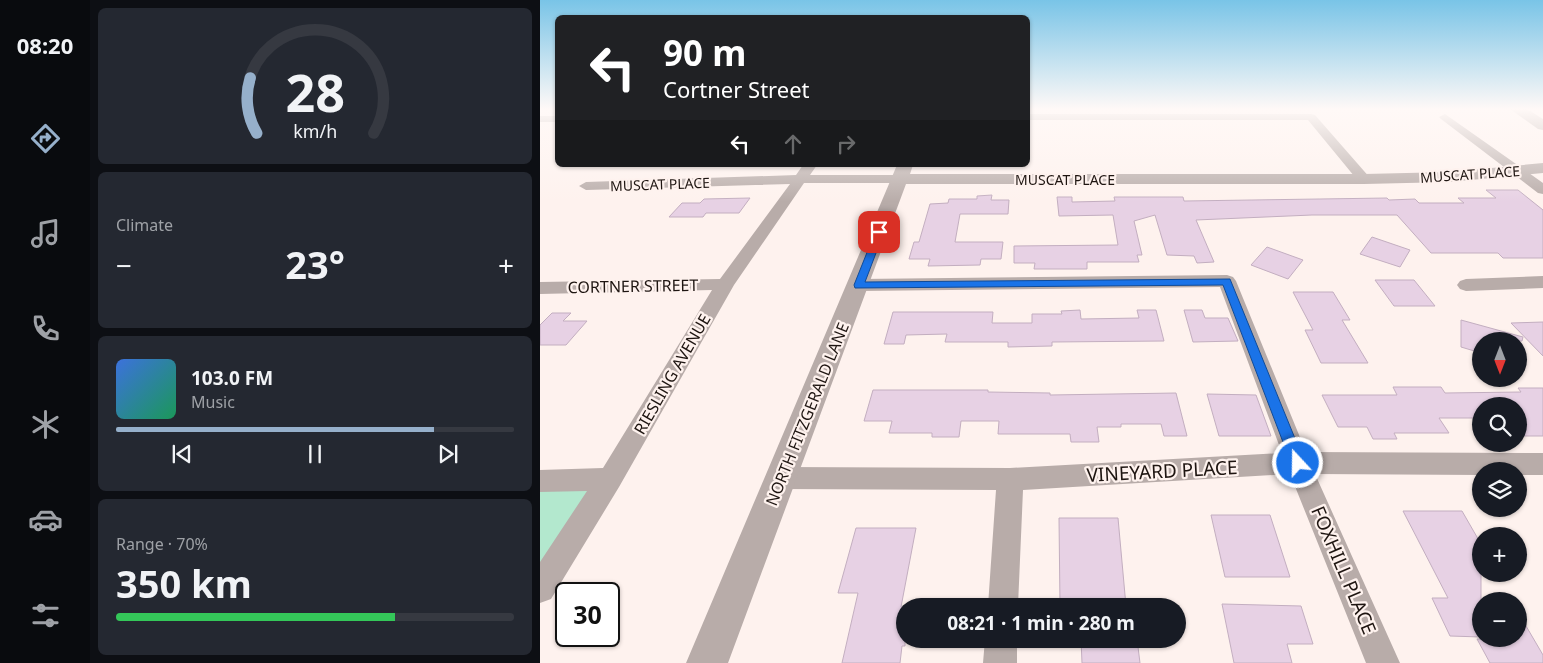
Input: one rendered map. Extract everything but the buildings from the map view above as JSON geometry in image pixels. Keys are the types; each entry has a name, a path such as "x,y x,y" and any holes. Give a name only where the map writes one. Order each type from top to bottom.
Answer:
{"street":[{"path":"1331,140 1364,179"},
{"path":"1476,140 1543,190"},
{"name":"MUSCAT PLACE","path":"586,186 805,172 1364,179 1449,177 1543,168"},
{"name":"RIESLING AVENUE","path":"540,588 610,480 725,284 805,172"},
{"name":"NORTH FITZGERALD LANE","path":"707,663 859,285 902,172"},
{"name":"FOXHILL PLACE","path":"859,285 1227,281 1298,463 1383,663"},
{"path":"1466,285 1543,282"},
{"name":"CORTNER STREET","path":"540,288 725,284"},
{"name":"VINEYARD PLACE","path":"781,478 1010,480 1298,463 1543,464"},
{"path":"540,481 610,480"},
{"path":"1003,598 1010,480"},
{"path":"1000,663 1001,648"}],"green space":[{"path":"610,479 540,588 540,482"}],"route":[{"path":"879,232 859,285 1227,281 1298,463"}]}
